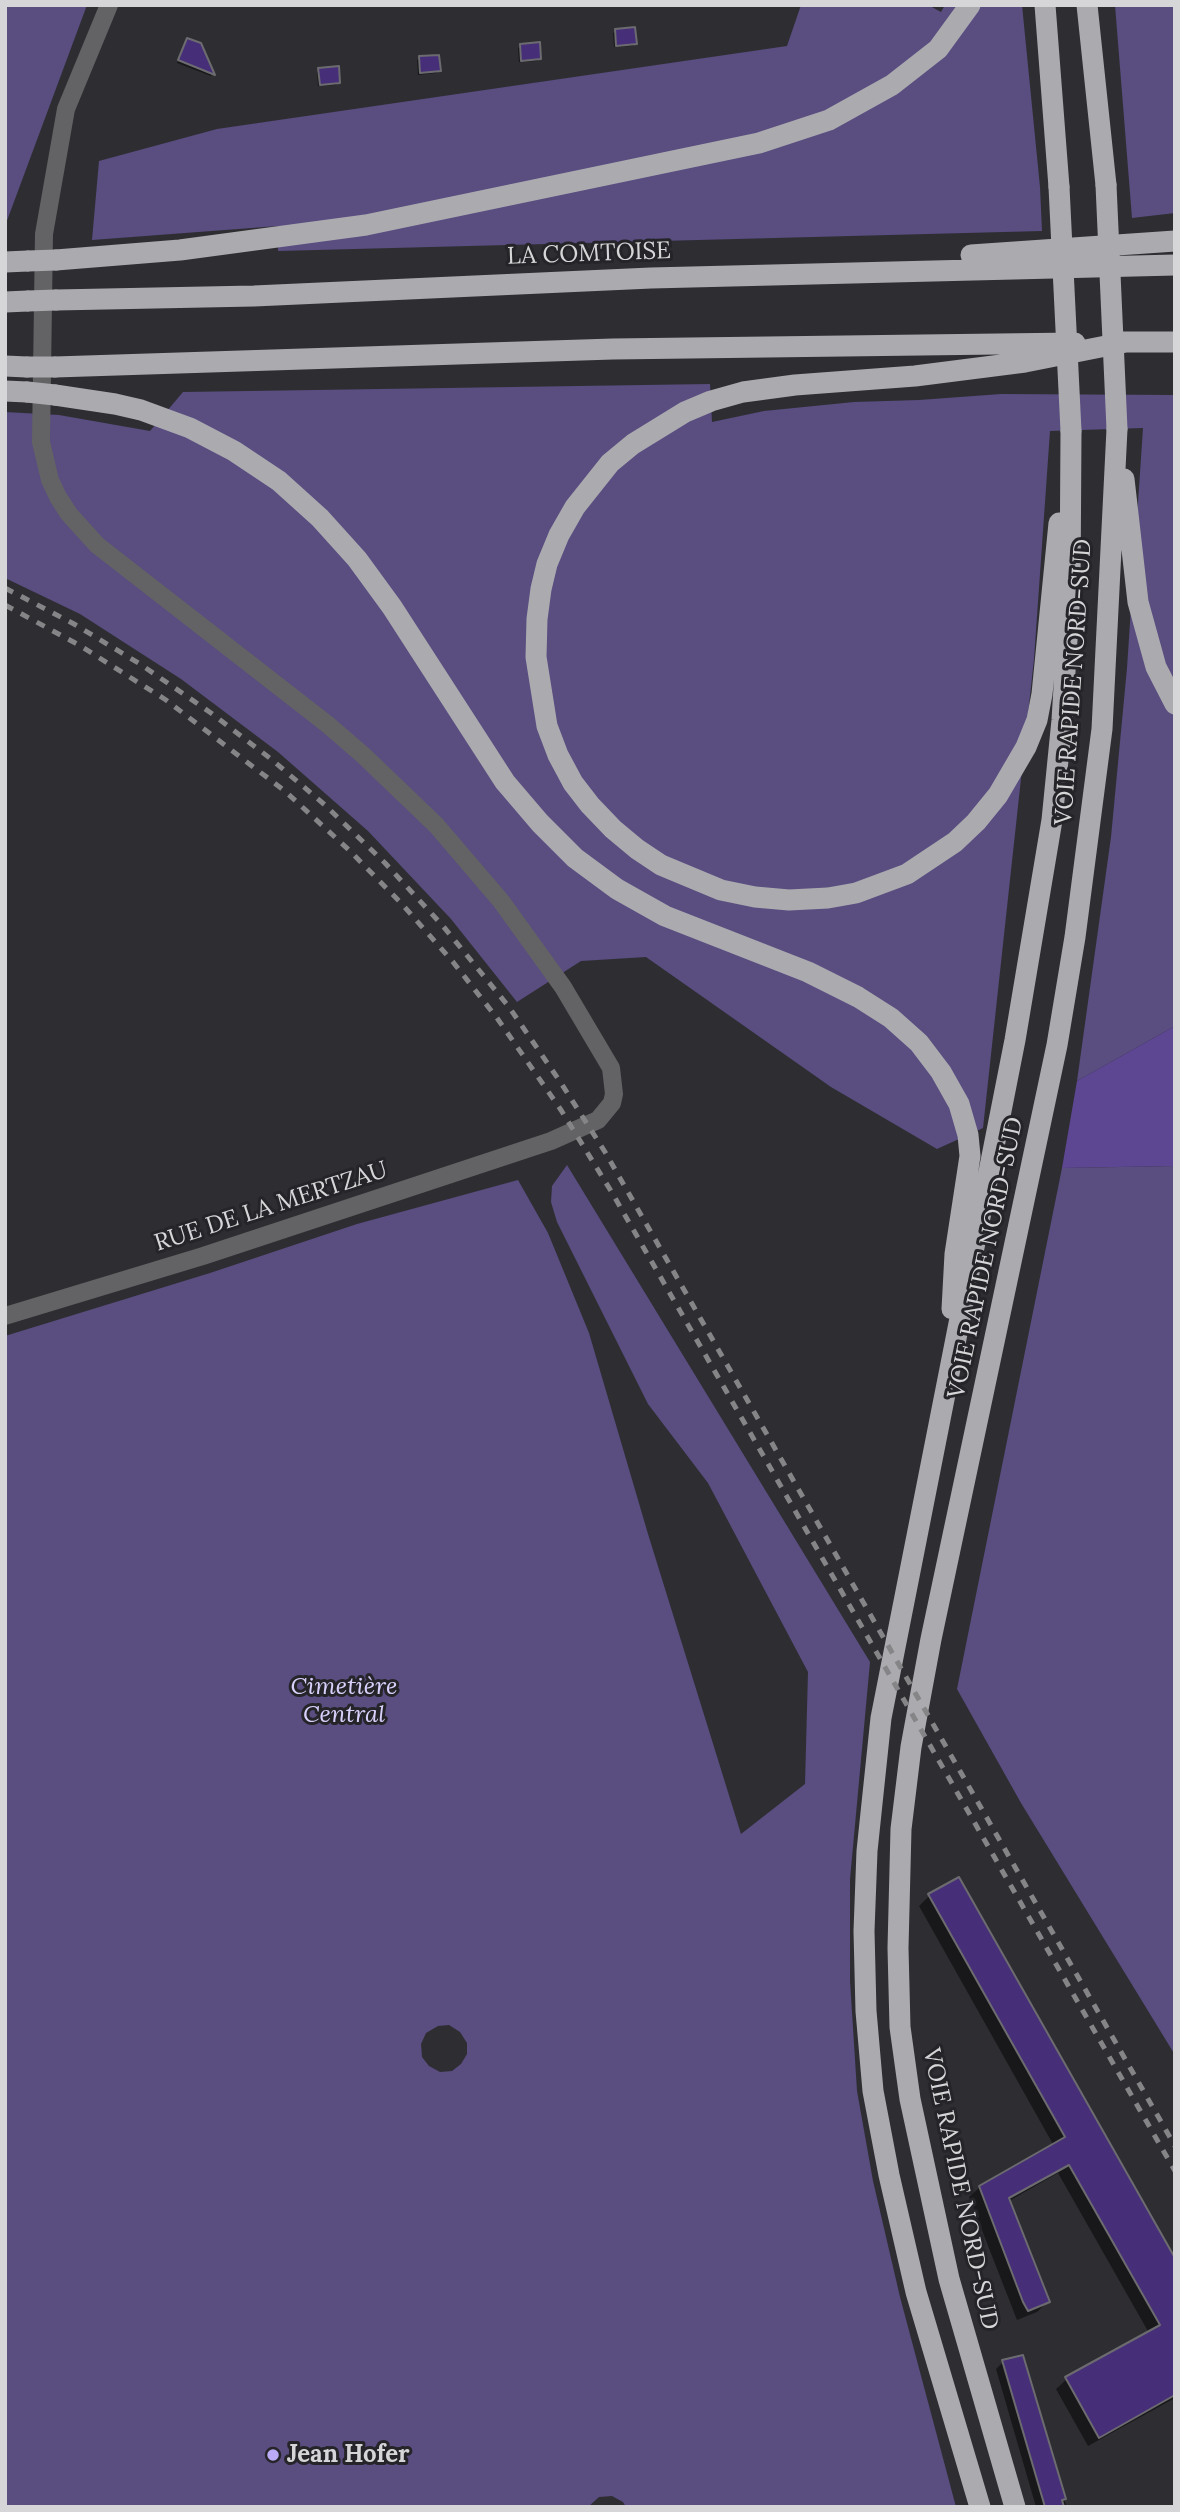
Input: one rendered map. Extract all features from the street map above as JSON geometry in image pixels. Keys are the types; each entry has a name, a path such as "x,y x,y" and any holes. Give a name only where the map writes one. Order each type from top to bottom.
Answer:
{"highway":[{"path":"5,262 180,250 366,225 770,140 829,120 892,85 938,48 970,5"},
{"name":"VOIE RAPIDE NORD-SUD","path":"980,2507 916,2292 889,2175 873,2091 864,1944 867,1851 881,1718 1015,1040 1052,820 1062,720 1070,590 1071,431 1059,187 1045,5"},
{"name":"VOIE RAPIDE NORD-SUD","path":"1015,2507 948,2279 909,2099 900,2027 898,1899 901,1829 911,1746 928,1653 1057,1045 1075,937 1102,729 1116,429 1106,185 1087,5"},
{"path":"651,278 1175,241"},
{"name":"LA COMTOISE","path":"5,302 254,296 651,278 1175,265"},
{"path":"1071,431 1053,572 1046,669 1037,720 1013,772 998,796 955,842 930,860 907,874 879,885 828,898 789,900 721,890 671,870 636,849 613,829 573,783 547,726 540,691 536,632 541,590 547,564 575,507 610,463 633,444 685,412 743,392 795,385 915,376 1025,362 1126,342"},
{"path":"5,366 167,365 613,349 1175,342"},
{"path":"5,391 98,400 128,407 190,428 234,451 279,481 320,519 357,559 392,607 505,782 575,858 617,889 665,916 808,972 858,997 891,1018 919,1043 941,1072 959,1104 968,1135 970,1156 955,1254 948,1381"},
{"path":"1116,429 1139,602 1156,667 1175,704"}],"street":[{"name":"RUE DE LA MERTZAU","path":"5,1316 204,1256 551,1141 598,1120 612,1103 614,1081 602,1051 563,987 501,901 436,825 354,747 97,545 69,514 50,480 41,442 40,418 44,234 66,109 109,5"}],"green space":[{"path":"5,5 87,5 5,226"},
{"path":"801,5 928,5 941,12 945,5 1022,5 1042,231 278,251 278,226 92,240 99,161 217,129 787,46"},
{"path":"1115,5 1175,5 1175,213 1132,218"},
{"path":"710,384 712,422 764,411 854,402 1001,394 1175,395 1175,1026 1077,1081 1111,837 1127,668 1143,428 1050,431 1034,659 983,1128 937,1149 831,1087 646,957 581,961 517,1002 451,919 368,831 278,752 181,679 80,614 5,578 5,412 59,415 150,431 183,392"},
{"name":"Cimetière Central","path":"567,1165 870,1662 850,1879 850,1981 857,2091 873,2181 900,2297 956,2507 626,2507 612,2496 599,2497 588,2507 5,2507 5,1336 210,1273 357,1224 518,1180 548,1233 589,1333 741,1834 805,1784 808,1672 708,1483 648,1404 557,1222 551,1202 552,1186","holes":["449,2025 460,2032 467,2043 467,2054 461,2064 452,2071 440,2072 429,2066 422,2057 421,2044 426,2033 438,2026"]},
{"path":"1175,1166 1175,2055 1021,1803 957,1689 1062,1168"}],"shaded area":[{"path":"1175,1026 1175,1166 1062,1168 1077,1081"}],"building":[{"path":"635,27 637,44 616,46 615,29"},
{"path":"187,38 201,43 215,75 178,60"},
{"path":"540,42 541,59 521,61 520,44"},
{"path":"439,55 441,71 420,73 419,56"},
{"path":"339,66 340,83 320,85 318,68"},
{"path":"959,1877 1175,2258 1175,2395 1099,2438 1065,2377 1160,2325 1069,2165 1009,2198 1050,2302 1028,2311 1023,2302 979,2186 1065,2137 928,1894"},
{"path":"1023,2355 1066,2499 1062,2500 1064,2507 1045,2507 1002,2360"}],"railway":[{"path":"5,588 74,624 140,664 271,759 325,805 385,863 443,926 509,1007 605,1152 1175,2146"},
{"path":"5,605 79,645 166,700 286,792 401,903 453,962 497,1018 561,1110 611,1191 1175,2171"}],"place":[{"name":"Jean Hofer","path":"273,2455"}]}
